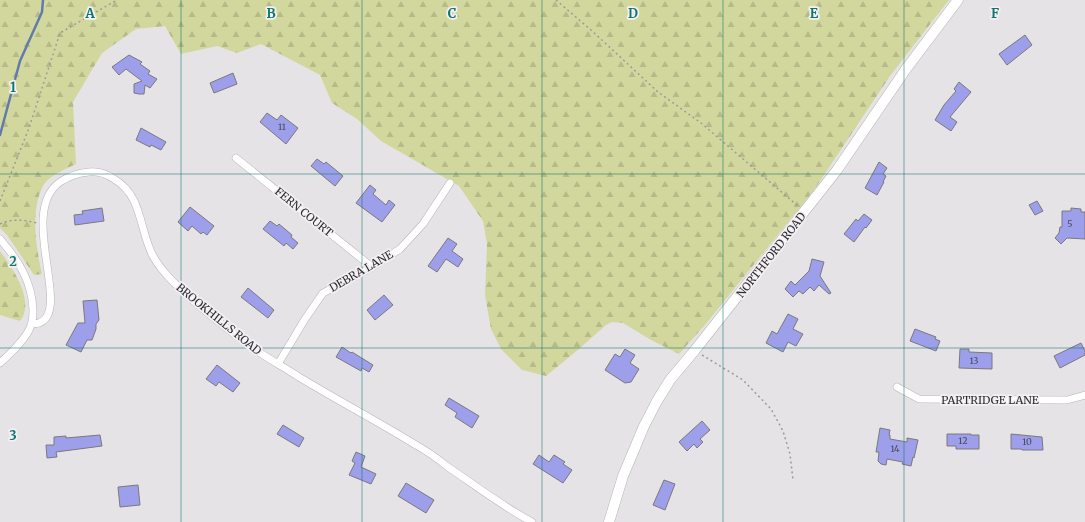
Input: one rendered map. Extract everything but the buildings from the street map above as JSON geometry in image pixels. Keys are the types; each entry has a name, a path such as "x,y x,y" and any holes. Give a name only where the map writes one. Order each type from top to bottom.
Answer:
{"street":[{"name":"NORTHFORD ROAD","path":"609,522 623,476 644,426 670,380 696,350 837,170 906,69 958,0"},
{"name":"FERN COURT","path":"236,158 372,267"},
{"name":"BROOKHILLS ROAD","path":"32,324 40,323 46,318 51,304 42,224 43,211 48,196 56,185 68,177 79,173 91,172 107,174 120,182 130,193 137,206 147,242 153,256 170,278 190,297 230,330 263,355 418,446 509,510 532,522"},
{"name":"DEBRA LANE","path":"278,364 305,319 323,293 372,267 400,249 423,224 450,183"},
{"path":"0,239 19,264 26,277 32,299 32,324 30,329 19,344 0,362"},
{"name":"PARTRIDGE LANE","path":"897,388 919,399 1067,400 1085,395"}],"path":[{"path":"0,201 29,128 60,33 117,0"},
{"path":"556,0 658,92 701,122 804,212"},
{"path":"0,224 7,221 20,220 42,224"},
{"path":"696,350 743,380 771,409 783,431 790,454 793,480"}],"green space":[{"path":"0,0 949,0 890,76 814,190 705,325 679,354 651,340 623,323 612,322 606,325 546,376 522,370 501,349 491,329 485,295 487,244 483,221 459,186 381,141 357,119 332,103 320,75 261,44 237,53 217,46 181,54 165,26 136,29 102,53 73,102 76,164 58,173 45,182 39,196 35,218 35,230 42,274 34,275 7,235 0,228"},
{"path":"0,251 16,275 24,295 24,313 20,321 0,315"}],"waterway":[{"path":"0,135 20,61 42,12 43,0"}]}
